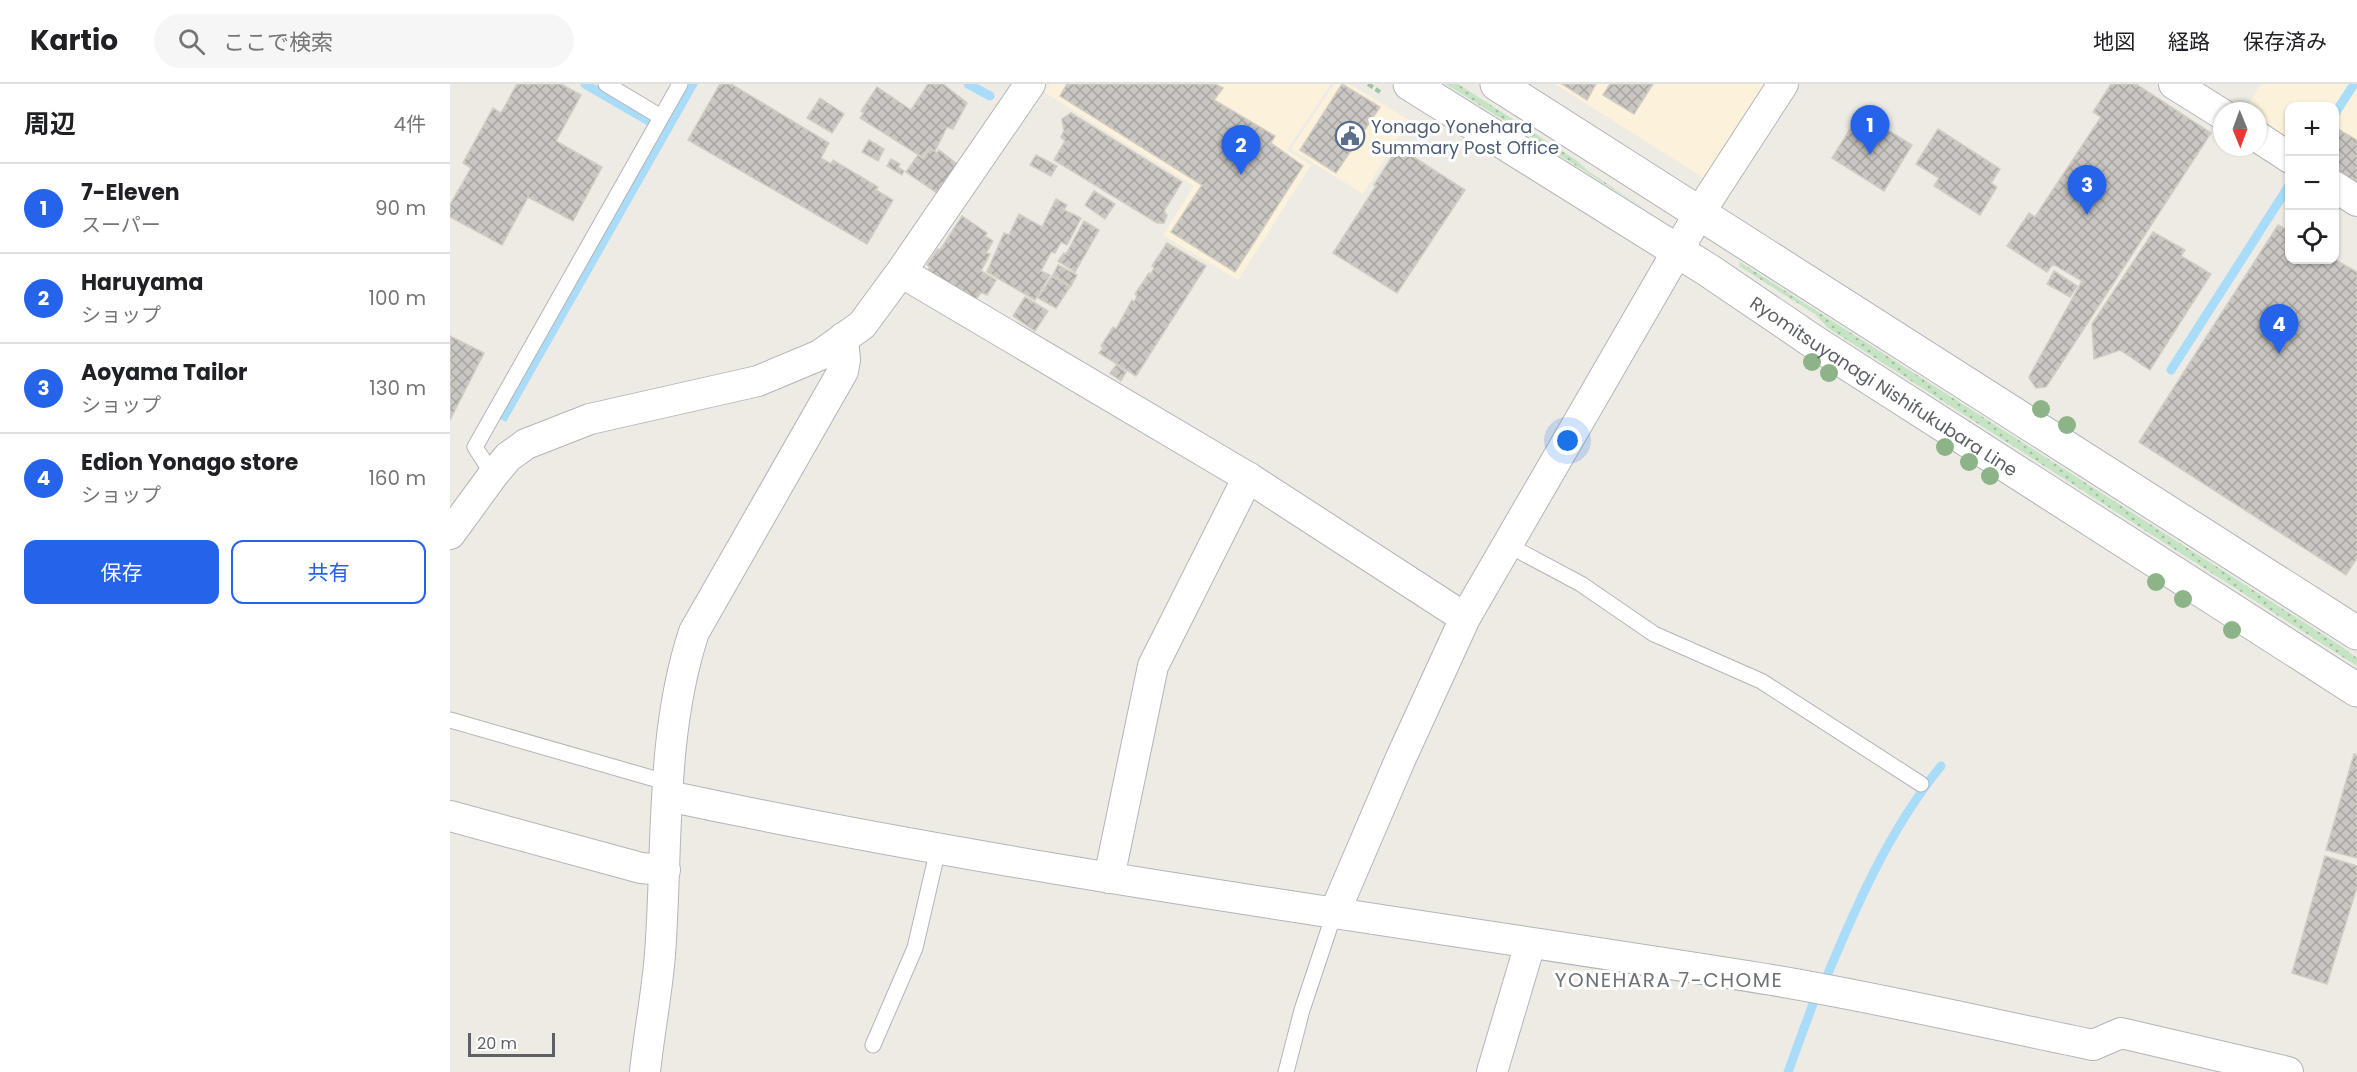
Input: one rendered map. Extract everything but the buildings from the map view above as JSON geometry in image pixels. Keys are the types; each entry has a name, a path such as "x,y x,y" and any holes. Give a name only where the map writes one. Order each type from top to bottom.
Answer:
{"main road":[{"name":"Ryomitsuyanagi Nishifukubara Line","path":"1410,84 1677,251 1814,342 2357,690"},
{"path":"1497,84 2357,633"}],"street":[{"path":"450,534 508,457 526,444 561,430 626,410 758,381 820,355 862,325 1030,84"},
{"path":"1334,914 1400,760 1466,618 1506,544 1700,212 1783,84"},
{"path":"2174,84 2213,108"},
{"path":"2267,143 2286,156"},
{"path":"2339,189 2357,201"},
{"path":"901,272 1248,477 1466,618"},
{"path":"645,1072 660,956 668,790 675,706 681,669 694,632 840,377 845,360 843,338"},
{"path":"1109,878 1153,666 1248,477"},
{"path":"668,790 821,829 1334,914 1776,981 2093,1045 2121,1033 2288,1072"},
{"path":"450,816 641,868 665,870"},
{"path":"1492,1072 1530,944"}],"lane":[{"path":"606,84 661,117"},
{"path":"493,475 475,447 680,84"},
{"path":"1506,544 1581,584 1654,634 1761,681 1921,784"},
{"path":"450,720 668,790"},
{"path":"873,1045 903,982 915,948 938,849"},
{"path":"1286,1072 1302,1010 1334,914"}],"shaded area":[{"path":"1050,84 1331,84 1287,150 1311,165 1238,280 1163,235 1194,186 1044,92"},
{"path":"1334,84 1349,84 1409,120 1363,194 1291,149"},
{"path":"1555,84 1765,84 1707,180"},
{"path":"2261,84 2357,84 2357,184 2339,173 2339,102 2285,102 2285,138 2267,127 2267,102 2250,102"}],"green space":[{"path":"1446,84 1458,84 1576,160 1588,171 1645,209"},
{"path":"1740,262 2341,646 2357,658 2357,666 1828,328 1815,314 1739,266"}],"water":[{"path":"687,84 698,84 506,422 498,418"}],"waterway":[{"path":"585,84 661,128"},
{"path":"968,84 990,96"},
{"path":"2339,107 2354,84"},
{"path":"2171,370 2285,192"},
{"path":"1824,983 1861,897 1890,842 1905,816 1941,766"},
{"path":"1788,1072 1814,1001"}],"place":[{"name":"Yonago Yonehara Summary Post Office","path":"1350,136"},
{"name":"7-Eleven","path":"1870,155"},
{"name":"Haruyama","path":"1241,175"},
{"name":"Aoyama Tailor","path":"2087,215"},
{"name":"Edion Yonago store","path":"2279,354"}],"district":[{"name":"YONEHARA 7-CHOME","path":"1669,980"}]}
